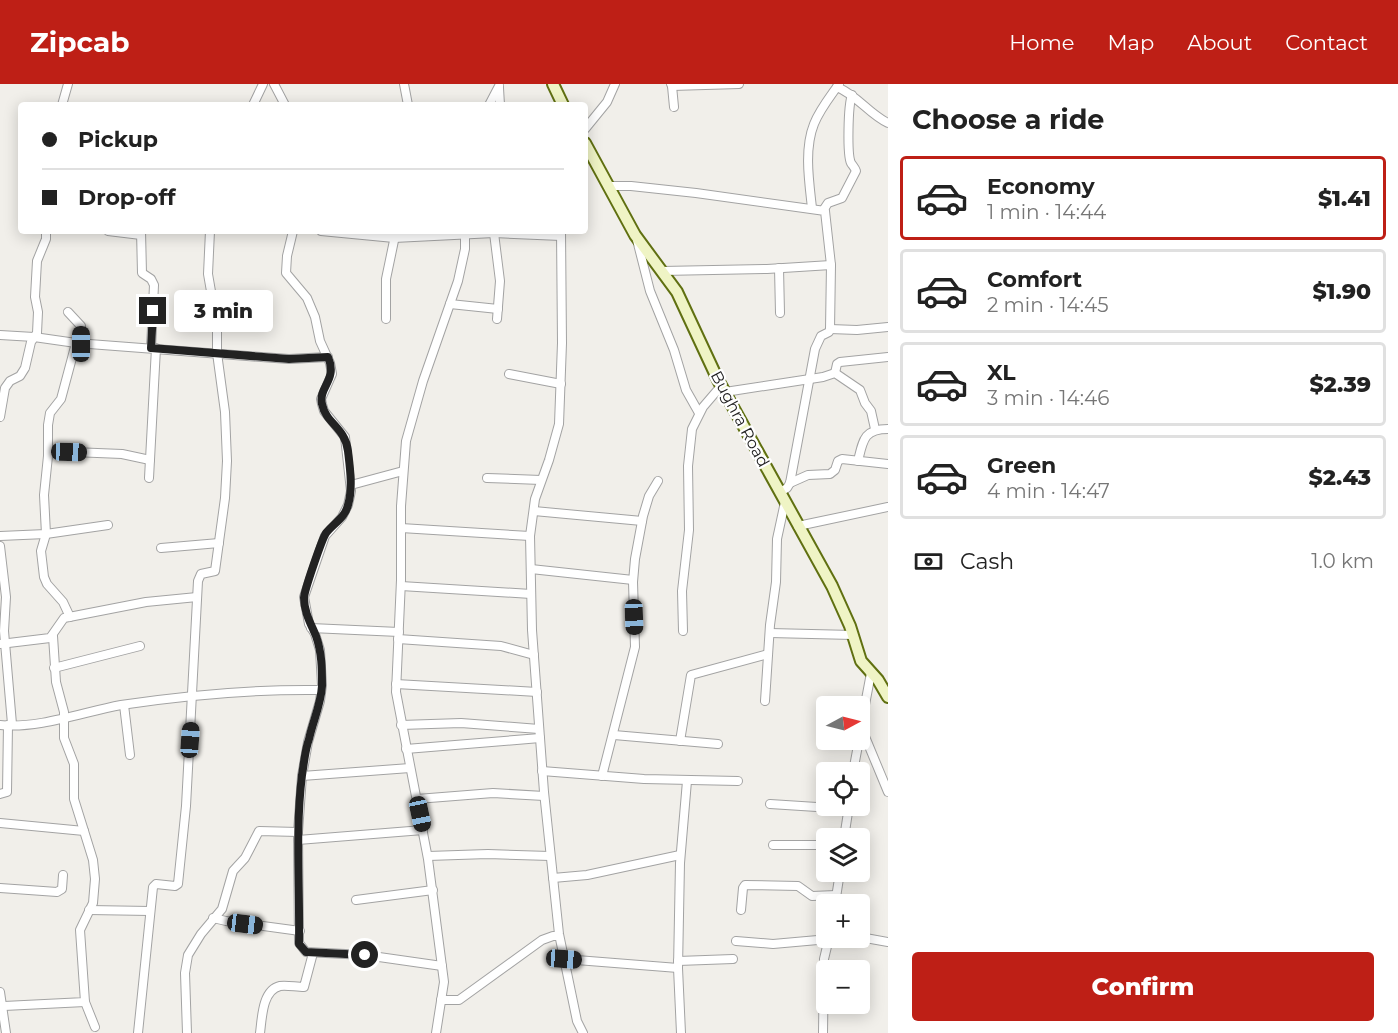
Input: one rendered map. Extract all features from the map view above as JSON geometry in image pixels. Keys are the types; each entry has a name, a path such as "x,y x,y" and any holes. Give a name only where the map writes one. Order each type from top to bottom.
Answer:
{"street":[{"path":"63,102 68,84"},
{"path":"254,102 263,84"},
{"path":"274,84 283,102"},
{"path":"404,84 407,102"},
{"path":"553,84 560,102"},
{"path":"588,125 607,102 615,84"},
{"path":"674,106 671,85 739,84"},
{"path":"490,102 499,85"},
{"path":"499,85 500,102"},
{"path":"812,208 809,164 813,126 826,101 838,86 888,123"},
{"path":"824,209 828,203 842,198 856,171 851,162 849,130 849,102 852,95"},
{"name":"Bughra Road","path":"588,149 635,236 677,292 723,389 832,586 853,635 861,661 871,674 884,680 888,697"},
{"path":"608,186 631,186 824,209"},
{"path":"765,701 782,497 790,483 808,380 818,339 830,329 831,265 824,209"},
{"path":"0,417 5,388 10,381 21,376 37,333 38,312 35,297 37,261 46,234"},
{"path":"141,234 142,273 151,279 154,285 149,478"},
{"path":"138,1033 154,885 176,886 178,884 197,597 200,576 215,571 225,498 225,412 217,353 217,326 208,274 210,234"},
{"path":"292,234 286,273 307,298 315,317 320,341 328,357 332,374 321,399 324,411 345,437 351,485 348,505 342,517 325,536 304,597 311,627 320,650 321,690 302,776 298,836 299,944 306,952 365,955 442,966"},
{"path":"386,319 386,279 395,234"},
{"path":"436,1033 444,981 428,856 401,725 396,684 403,471 406,441 423,381 450,304 465,249 465,234"},
{"path":"494,234 500,281 497,319"},
{"path":"560,234 562,343 559,424 541,480 534,511 530,536 531,594 544,796 559,936 577,1021 584,1033"},
{"path":"635,236 650,291 674,350 686,390 699,413"},
{"path":"662,271 831,265"},
{"path":"779,268 780,313"},
{"path":"450,304 498,309"},
{"path":"68,312 81,326 79,343 61,399 50,413 44,495 46,534 41,551 47,584 63,602 70,617"},
{"path":"830,329 857,330 888,327"},
{"path":"0,335 289,359 328,357"},
{"path":"835,374 837,364 840,362 888,357"},
{"path":"509,374 561,384"},
{"path":"683,631 682,591 689,530 688,454 692,429 699,413 723,389 808,380 835,374 860,390 871,411 875,429"},
{"path":"858,460 862,442 868,433 875,429 888,429"},
{"path":"48,451 122,454 150,460"},
{"path":"790,483 808,475 830,474 835,470 838,461 842,459 888,464"},
{"path":"351,485 403,471"},
{"path":"487,478 541,480"},
{"path":"602,776 635,646 633,580 642,521 649,496 658,481"},
{"path":"798,526 888,507"},
{"path":"534,511 642,521"},
{"path":"0,536 46,534 108,525"},
{"path":"401,528 530,536"},
{"path":"161,548 219,543"},
{"path":"0,546 6,597 3,644 7,725 7,792 0,794"},
{"path":"531,569 633,580"},
{"path":"400,586 531,594"},
{"path":"3,644 45,640 53,636 64,618 146,602 197,597"},
{"path":"311,627 501,646 534,655"},
{"path":"770,633 853,635"},
{"path":"53,636 54,668 64,717 64,738 74,764 74,799 95,873 94,899 80,930 85,1002 95,1027"},
{"path":"54,668 140,646"},
{"path":"680,741 690,675 768,654"},
{"path":"867,696 871,674"},
{"path":"396,684 537,692"},
{"path":"7,725 32,724 124,705 192,696 272,690 321,690"},
{"path":"124,705 130,755"},
{"path":"401,725 461,723 539,729"},
{"path":"614,735 718,744"},
{"path":"406,749 540,738"},
{"path":"868,750 888,792"},
{"path":"302,776 410,768"},
{"path":"542,771 687,781 738,781"},
{"path":"681,1033 678,964 680,855 687,781"},
{"path":"417,799 493,793 544,796"},
{"path":"770,804 816,806"},
{"path":"0,823 84,831"},
{"path":"187,1033 186,964 191,949 222,909 233,871 244,858 256,833 259,831 298,836 423,830"},
{"path":"773,845 816,845"},
{"path":"428,856 488,854 550,856"},
{"path":"553,878 587,875 680,855"},
{"path":"0,888 57,892 62,889 63,875"},
{"path":"741,910 742,888 745,885 798,886 812,896 816,896"},
{"path":"356,900 433,890"},
{"path":"89,910 150,911"},
{"path":"213,918 300,931"},
{"path":"441,1000 459,1000 543,940 559,936"},
{"path":"736,941 773,944 816,939"},
{"path":"870,939 888,942"},
{"path":"823,1033 824,959 827,948"},
{"path":"260,1033 266,1002 271,991 281,986 304,987 313,952"},
{"path":"564,959 678,964 733,959"},
{"path":"0,992 4,1006 6,1033"},
{"path":"4,1006 85,1002"}],"route":[{"path":"153,311 151,348 289,359 328,357 330,363 332,374 321,399 324,411 345,437 351,491 342,517 329,530 320,547 304,597 309,624 320,650 322,685 302,776 298,832 299,944 306,952 365,955"}]}
